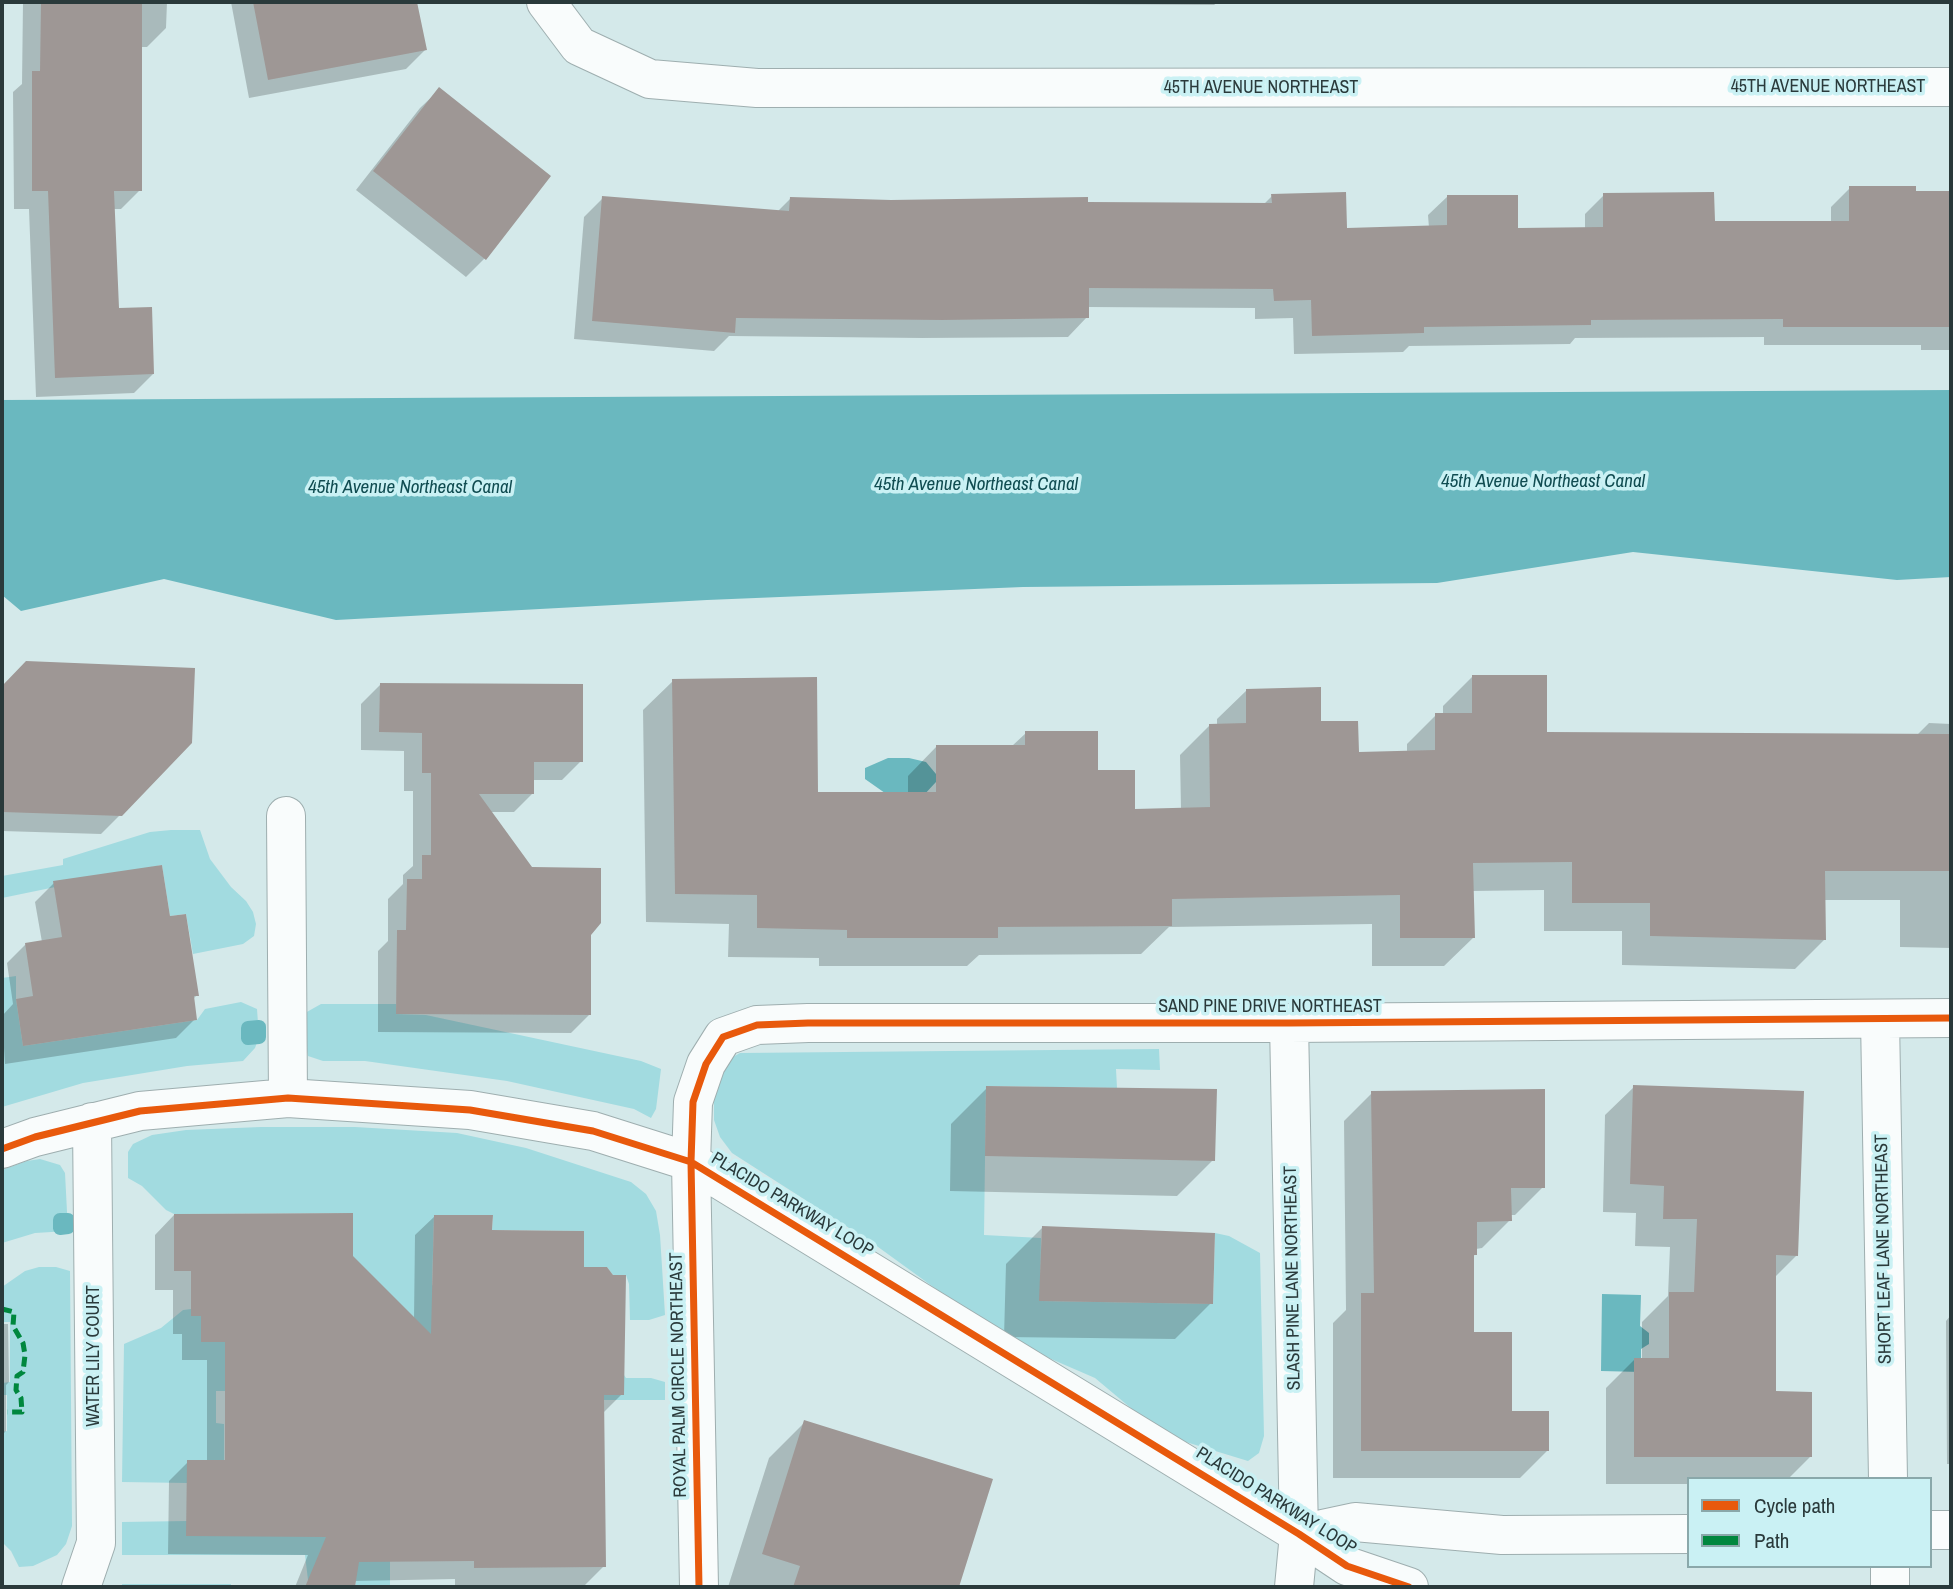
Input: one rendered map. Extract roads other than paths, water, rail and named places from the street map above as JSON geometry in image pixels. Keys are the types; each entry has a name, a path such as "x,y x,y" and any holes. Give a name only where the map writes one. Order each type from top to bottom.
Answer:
{"street":[{"name":"45TH AVENUE NORTHEAST","path":"546,2 579,46 650,79 757,88 1951,87"},
{"path":"286,816 288,1098"},
{"name":"SAND PINE DRIVE NORTHEAST","path":"691,1162 693,1102 706,1064 723,1037 757,1024 1951,1018"},
{"name":"SHORT LEAF LANE NORTHEAST","path":"1880,1019 1888,1477"},
{"name":"SLASH PINE LANE NORTHEAST","path":"1289,1023 1299,1534"},
{"name":"PLACIDO PARKWAY LOOP","path":"2,1149 35,1137 140,1111 288,1098 470,1110 593,1131 691,1162 1347,1566 1409,1587"},
{"name":"WATER LILY COURT","path":"81,1587 96,1543 92,1122"},
{"name":"ROYAL PALM CIRCLE NORTHEAST","path":"691,1162 699,1587"},
{"name":"PLACIDO PARKWAY LOOP","path":"1299,1534 1355,1522 1502,1535 1687,1534"},
{"path":"1932,1530 1951,1530"},
{"path":"1294,1587 1299,1534"},
{"path":"1890,1568 1890,1587"}],"water":[{"name":"45th Avenue Northeast Canal","path":"1951,390 1951,577 1897,580 1633,552 1437,583 1023,587 707,600 336,620 164,579 21,611 2,595 2,400"},
{"path":"888,758 909,758 926,762 936,774 936,782 923,796 892,798 865,779 865,768"},
{"path":"1602,1294 1641,1295 1640,1326 1649,1333 1649,1344 1641,1349 1641,1372 1601,1371"}],"waterway":[{"path":"259,1027 259,1037 248,1038 248,1028 259,1027"},
{"path":"60,1220 68,1220 68,1227 60,1228 60,1220"}]}
